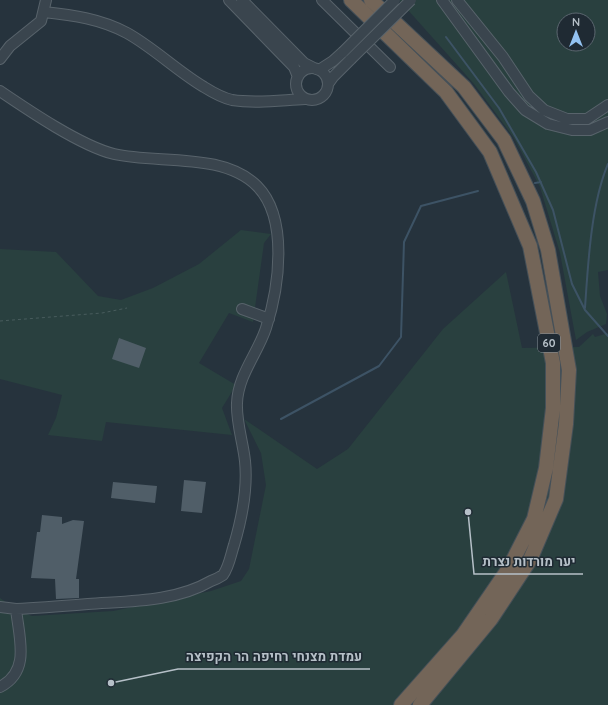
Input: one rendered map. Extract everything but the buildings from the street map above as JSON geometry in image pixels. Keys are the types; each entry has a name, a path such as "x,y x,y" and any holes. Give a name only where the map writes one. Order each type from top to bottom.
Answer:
{"highway":[{"name":"60","path":"351,0 446,92 490,152 530,246 553,363 553,408 546,460 534,519 508,568 464,635 401,705"},
{"name":"60","path":"370,0 464,87 504,140 533,201 548,250 569,370 566,424 556,499 530,560 491,620 420,705"}],"street":[{"path":"0,59 10,46 41,21 46,0"},
{"path":"229,0 294,67 301,96 305,98"},
{"path":"242,0 304,63 325,74 328,84"},
{"path":"322,0 390,67"},
{"path":"270,101 297,82 305,70 317,69 333,61 395,0"},
{"path":"44,12 76,15 104,23 126,33 186,76 231,100 270,101 305,98 316,100 321,98 327,90 328,84 333,77 411,0"},
{"path":"442,0 525,110 548,124 572,130 590,130 608,122"},
{"path":"457,0 503,57 529,96 544,110 567,119 586,119 608,105"},
{"path":"0,90 39,116 96,148 114,154 221,166 242,176 256,185 272,209 278,233 280,252 269,319 258,348 247,367 237,402 245,465 245,491 240,524 230,558 222,575 198,589 177,595 149,599 16,609 0,607"},
{"path":"242,309 269,319"},
{"path":"0,687 8,683 17,674 21,663 16,609"}],"path":[{"path":"0,321 102,313 127,308"}],"green space":[{"path":"399,0 608,0 608,270 598,272 600,296 607,314 606,324 587,332 576,340 560,253 540,187 514,138 474,84"},
{"path":"241,230 271,234 264,243 253,322 229,313 199,363 236,385 222,408 232,435 106,422 102,441 48,435 56,418 62,395 0,379 0,249 56,252 98,296 121,300 153,288 199,264"},
{"path":"506,272 522,348 579,347 593,334 595,337 608,333 608,705 0,705 0,598 17,610 32,616 113,611 211,591 241,581 249,569 266,485 261,453 244,419 317,469 348,449 443,329"}],"waterway":[{"path":"446,37 499,108 536,172 553,210 572,284 585,310 608,336"},
{"path":"585,308 591,234 602,180 608,164"},
{"path":"535,183 541,182"},
{"path":"281,419 379,366 401,337 404,242 421,206 478,191"}],"place":[{"name":"יער מורדות נצרת","path":"468,512"},
{"name":"עמדת מצנחי רחיפה הר הקפיצה","path":"111,683"}]}
